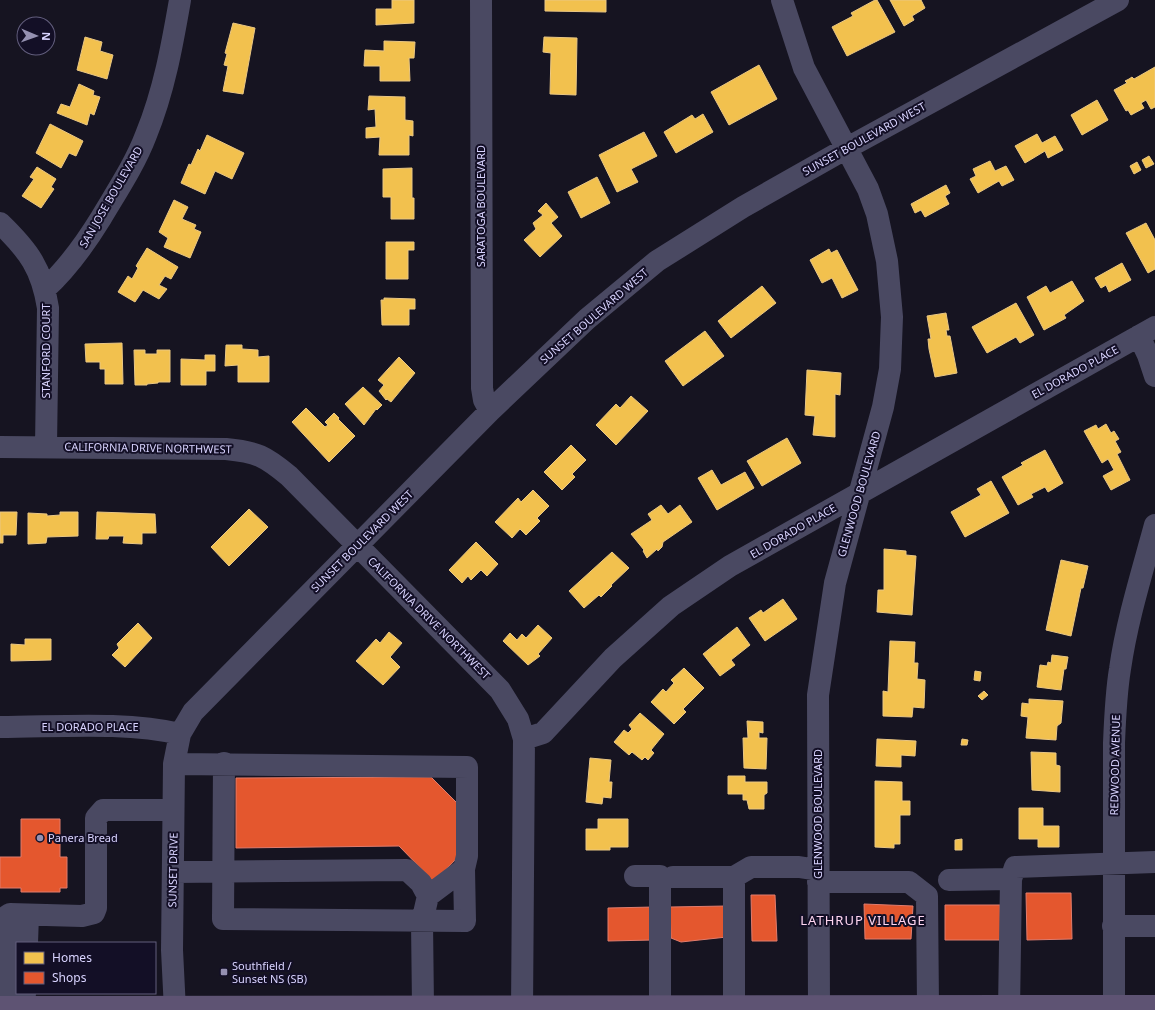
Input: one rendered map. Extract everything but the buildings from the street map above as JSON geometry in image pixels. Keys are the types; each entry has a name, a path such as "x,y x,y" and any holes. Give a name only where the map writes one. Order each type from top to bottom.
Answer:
{"main road":[{"path":"14,1004 175,1008 423,1007 522,1009 734,1006 758,1008 928,1006 1114,1008 1155,1006"}],"street":[{"name":"SAN JOSE BOULEVARD","path":"45,289 58,277 82,247 131,168 146,137 156,110 168,66 180,0"},
{"name":"SARATOGA BOULEVARD","path":"481,0 481,373 483,394 490,411"},
{"name":"GLENWOOD BOULEVARD","path":"782,0 804,68 868,189 877,214 887,261 892,317 890,369 883,407 834,582 818,696 819,1008"},
{"name":"SUNSET BOULEVARD WEST","path":"180,734 193,712 490,411 587,319 657,261 743,207 847,148 1118,0"},
{"name":"STANFORD COURT","path":"0,223 18,240 37,266 45,289 48,308 46,446"},
{"name":"EL DORADO PLACE","path":"524,739 543,733 613,658 671,606 730,566 1147,331"},
{"path":"1147,331 1148,355 1155,376"},
{"name":"CALIFORNIA DRIVE NORTHWEST","path":"0,446 226,449 250,452 269,459 289,476 356,546 500,690 518,719 524,739 522,1009"},
{"name":"REDWOOD AVENUE","path":"1114,1008 1114,742 1120,670 1136,592 1155,525"},
{"name":"EL DORADO PLACE","path":"0,727 135,727 158,728 180,734"},
{"name":"SUNSET DRIVE","path":"175,1008 172,950 173,810 174,764 180,734"},
{"path":"174,764 224,763 467,767 467,856 464,869 465,921 422,922 223,919 224,763"},
{"path":"17,915 82,916 94,913 96,908 96,818 103,810 173,810"},
{"path":"1009,1008 1012,879 1015,866 1155,862"},
{"path":"673,877 734,877 751,867 799,867 818,876 909,882 927,896 928,1006"},
{"path":"423,1007 422,922 428,896 464,869"},
{"path":"173,872 407,870 421,883 428,896"},
{"path":"635,876 660,876 660,1007"},
{"path":"734,877 734,1006"},
{"path":"949,880 1012,879"},
{"path":"17,915 27,942"},
{"path":"16,942 17,915"},
{"path":"1113,926 1155,926"},
{"path":"14,1004 16,945"}],"place":[{"name":"Panera Bread","path":"40,838"},
{"name":"Southfield / Sunset NS (SB)","path":"224,972"}],"district":[{"name":"LATHRUP VILLAGE","path":"863,920"}]}
